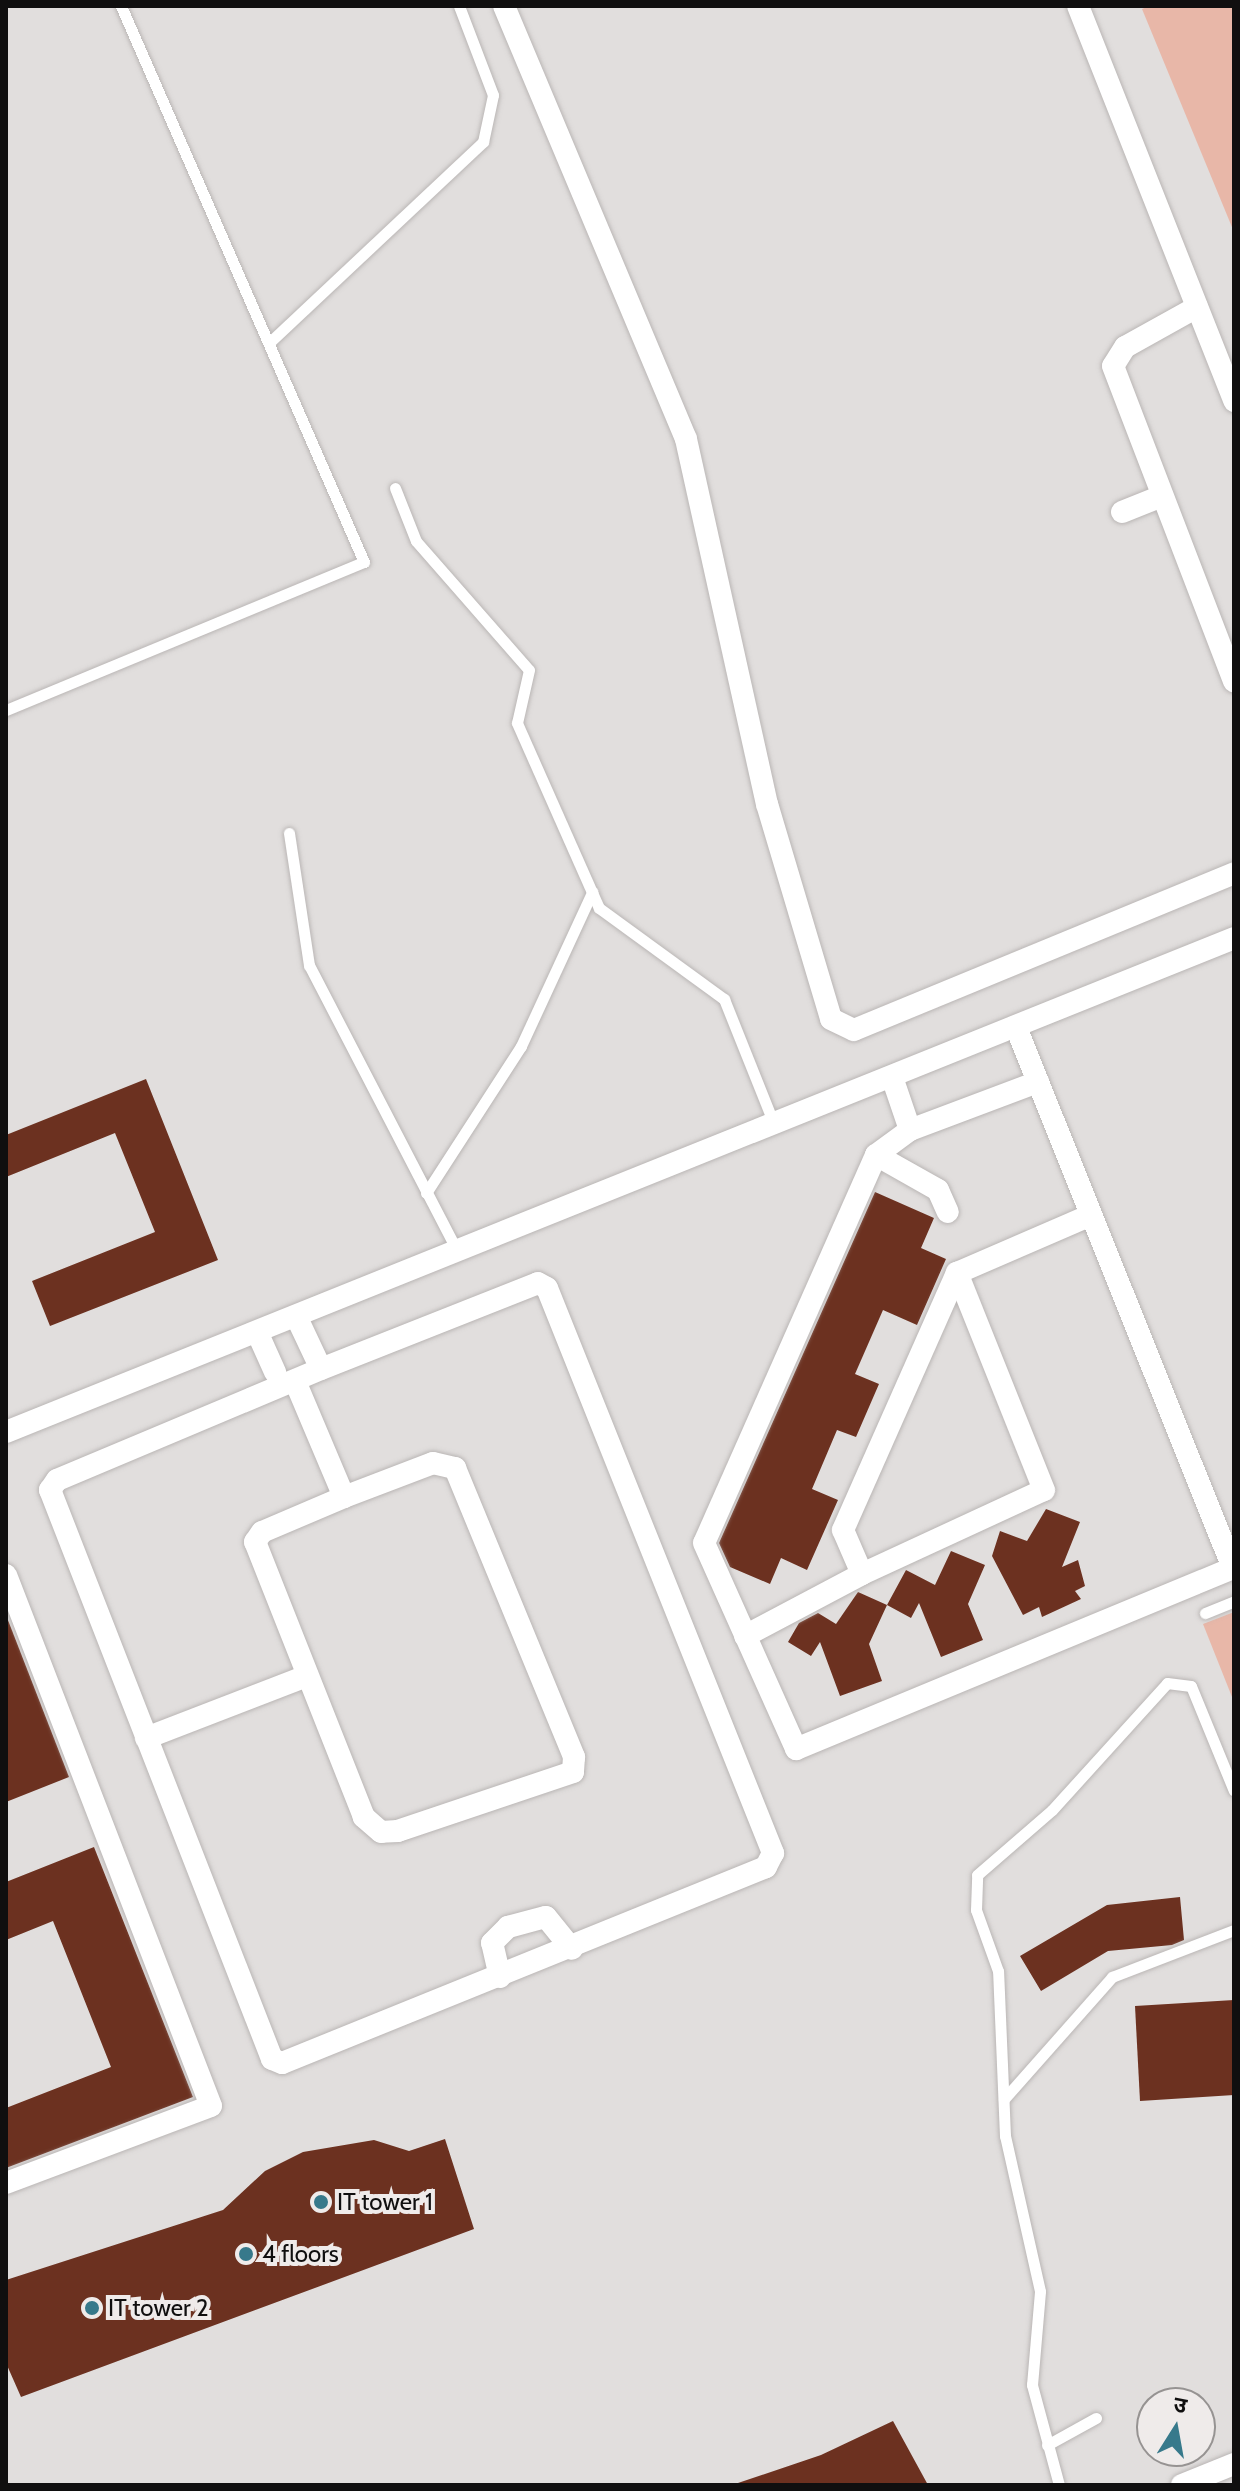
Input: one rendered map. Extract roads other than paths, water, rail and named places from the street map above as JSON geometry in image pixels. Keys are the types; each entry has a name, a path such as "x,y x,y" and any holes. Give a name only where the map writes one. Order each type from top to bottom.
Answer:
{"street":[{"path":"504,6 686,439 767,804 831,1019 854,1030 1234,873"},
{"path":"1078,6 1233,394"},
{"path":"1197,307 1125,347 1113,366 1234,682"},
{"path":"1122,512 1162,496"},
{"path":"6,1432 258,1334 1234,938"},
{"path":"1016,1027 1233,1568 796,1749 704,1543 876,1155 910,1130 1038,1082"},
{"path":"892,1077 910,1130"},
{"path":"876,1155 938,1190 948,1212"},
{"path":"862,1574 843,1530 957,1273 1091,1215"},
{"path":"745,1636 862,1574 1044,1490 957,1273"},
{"path":"538,1283 547,1288 773,1853 766,1867 572,1949 289,2062 274,2061 146,1738 52,1485 284,1380 321,1369 538,1283"},
{"path":"297,1318 321,1369"},
{"path":"258,1334 344,1497"},
{"path":"433,1463 455,1468 574,1757 573,1772 381,1832 364,1817 255,1542 262,1532 344,1497 433,1463"},
{"path":"6,1575 211,2106 6,2183"},
{"path":"146,1738 307,1676"},
{"path":"500,1977 492,1943 508,1927 546,1917 572,1949"},
{"path":"1182,2485 1234,2464"}],"lane":[{"path":"6,710 364,562 271,341 121,6"},
{"path":"271,341 483,142 493,95 459,6"},
{"path":"395,488 416,541 529,670 517,723 599,908 724,999 774,1125"},
{"path":"289,833 309,965 458,1252"},
{"path":"426,1193 521,1046 592,892"},
{"path":"1205,1613 1234,1601"},
{"path":"1059,2485 1032,2385 1040,2291 1005,2136 998,1971 976,1910 977,1875 1052,1810 1167,1683 1191,1686 1234,1791"},
{"path":"1004,2099 1112,1977 1234,1930"},
{"path":"1047,2445 1096,2418"}],"place":[{"name":"IT tower 1","path":"321,2202"},
{"name":"4 floors","path":"246,2254"},
{"name":"IT tower 2","path":"92,2308"}]}
